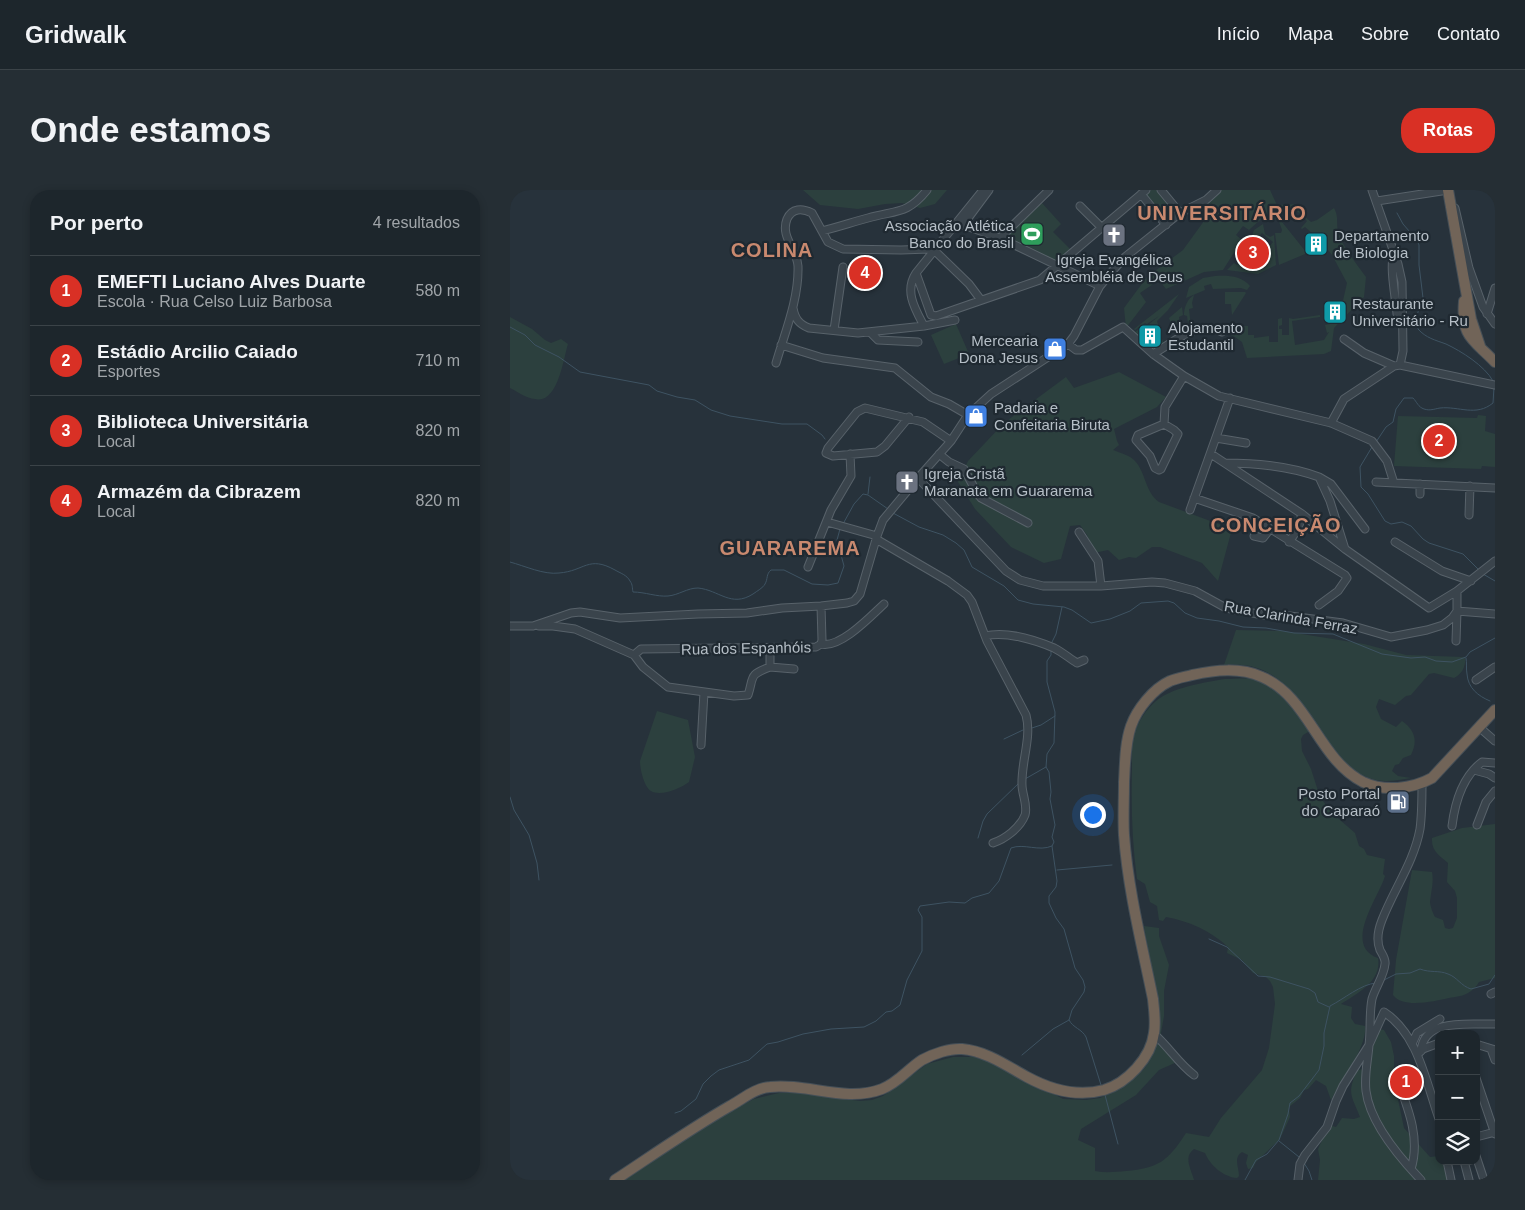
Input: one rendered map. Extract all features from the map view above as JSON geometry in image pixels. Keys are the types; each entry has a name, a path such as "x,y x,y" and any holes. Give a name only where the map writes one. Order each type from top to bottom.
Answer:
{"highway":[{"path":"1449,193 1465,286 1467,319 1480,346 1495,362"},
{"path":"615,1180 712,1116 750,1094 768,1087 791,1086 837,1093 868,1093 883,1089 897,1081 922,1060 953,1049 984,1054 1038,1082 1068,1092 1088,1092 1105,1089 1125,1078 1137,1068 1150,1048 1154,1034 1153,999 1130,885 1124,835 1126,757 1130,728 1138,712 1151,696 1170,681 1207,672 1236,670 1272,681 1289,696 1328,750 1345,769 1360,781 1369,785 1386,788 1422,783 1441,770 1495,710"}],"street":[{"path":"822,231 904,210 917,202 927,190"},
{"path":"958,225 983,190"},
{"path":"924,326 913,306 910,284 916,273 934,251 989,190"},
{"path":"1000,238 1049,190"},
{"path":"1161,190 1180,213"},
{"path":"533,626 570,613 627,618 698,614 747,614 782,608 822,606 854,601 860,594 876,537 890,511 951,440 968,415 991,394 1068,344 1100,286 1125,258 1180,213 1206,200 1218,190"},
{"path":"1331,423 1344,399 1397,366 1403,351 1402,282 1372,190"},
{"path":"916,273 931,315 936,316 1037,282 1143,192 1166,225"},
{"path":"1376,201 1449,193 1457,212 1469,268 1486,314 1495,324"},
{"path":"1080,206 1101,227"},
{"path":"776,363 796,288 798,264 786,237 786,222 793,211 800,209 812,213 828,242 843,249 930,249 968,284 981,300"},
{"path":"958,225 1000,238 1100,286"},
{"path":"1394,255 1391,260 1397,314"},
{"path":"834,330 843,266"},
{"path":"1486,314 1495,288"},
{"path":"792,305 795,317 804,326 858,333 924,326 955,320"},
{"path":"1068,344 1076,350 1082,350 1123,327 1153,354 1184,376 1220,396 1331,423 1372,441 1387,461 1394,483"},
{"path":"1153,354 1195,329 1211,327 1222,332"},
{"path":"870,332 878,340 918,342"},
{"path":"1344,339 1364,353 1397,366 1494,384"},
{"path":"781,345 823,358 895,368 931,397 949,404 968,415"},
{"path":"1164,424 1164,407 1184,376"},
{"path":"1190,510 1230,398"},
{"path":"909,417 880,450 871,453 826,454 828,448 862,408 870,408 909,417 930,425 951,440"},
{"path":"1164,424 1178,434 1159,470 1155,468 1150,456 1136,440 1138,435 1164,424"},
{"path":"1216,438 1246,443"},
{"path":"808,567 831,510 851,476 850,454"},
{"path":"939,454 949,462 964,469 981,498 1028,524"},
{"path":"1211,454 1302,514 1345,549 1429,608 1471,581 1495,560"},
{"path":"1224,463 1295,469 1327,480 1365,529"},
{"path":"1319,477 1330,501 1345,549"},
{"name":"Rua Clarinda Ferraz","path":"918,478 1012,576 1043,586 1165,583 1194,591 1226,608 1263,615 1330,621 1391,637 1442,625 1452,618 1457,611"},
{"path":"1376,482 1495,488"},
{"path":"1420,484 1420,494"},
{"path":"1470,486 1470,515"},
{"path":"1194,498 1253,518 1289,542 1347,576 1338,591 1319,605"},
{"path":"1289,542 1298,529 1302,514"},
{"path":"827,522 876,537 963,590 972,602 985,636 1028,720 1022,782 1025,813 1008,835 993,843"},
{"path":"1254,536 1263,538 1270,528"},
{"path":"1079,532 1098,561 1101,586"},
{"path":"1395,542 1442,571 1471,581"},
{"path":"1456,641 1457,591"},
{"path":"821,644 830,645 843,639 884,604"},
{"name":"Rua dos Espanhóis","path":"634,655 641,649 816,647 821,644 823,634 822,606"},
{"path":"1457,611 1495,614"},
{"path":"510,626 553,626 575,629 634,655 643,667 668,688 748,696 750,684 755,675 763,669 794,669"},
{"path":"985,636 992,634 1008,635 1051,647 1077,663 1084,660"},
{"path":"770,649 770,668"},
{"path":"1476,680 1495,667"},
{"path":"701,745 704,692"},
{"path":"1479,727 1495,741"},
{"path":"1452,826 1457,798 1474,770 1482,762 1495,763"},
{"path":"1474,770 1489,774 1495,778"},
{"path":"1421,1180 1388,1141 1368,1100 1365,1080 1371,1008 1385,965 1385,960 1379,947 1378,932 1416,843 1422,813 1422,783"},
{"path":"1477,825 1486,802 1495,791"},
{"path":"1298,1180 1300,1164 1327,1127 1343,1086 1369,1045 1384,1012 1401,1026 1419,1053 1435,1106"},
{"path":"1412,1044 1417,1033 1440,1019"},
{"path":"1419,1053 1423,1040 1434,1029 1468,1024 1495,1024"},
{"path":"1154,1034 1183,1066 1194,1075"},
{"path":"1419,1053 1435,1045"},
{"path":"1480,1045 1493,1049 1495,1060"},
{"path":"1396,1076 1414,1128 1411,1170"},
{"path":"1480,1090 1495,1133 1480,1136"},
{"path":"1448,1165 1451,1180"},
{"path":"1465,1165 1469,1180"},
{"path":"1479,1165 1483,1177"}],"green space":[{"path":"803,190 947,190 935,204 920,208 902,203 858,209 820,205"},
{"path":"1151,190 1159,190 1176,211 1166,219 1145,195"},
{"path":"1219,190 1270,190 1277,205 1300,204 1302,214 1311,222 1334,208 1339,236 1366,277 1364,297 1334,328 1331,351 1324,354 1247,358 1242,342 1211,326 1231,324 1233,325 1231,332 1241,335 1244,326 1248,326 1248,335 1254,335 1254,338 1269,336 1269,342 1278,342 1278,319 1282,318 1282,325 1279,326 1279,329 1282,329 1282,335 1289,335 1289,318 1320,315 1320,317 1292,321 1295,345 1324,340 1329,332 1327,333 1325,325 1333,324 1334,317 1339,318 1347,283 1332,255 1321,241 1305,227 1301,228 1307,221 1294,208 1292,211 1280,208 1275,210 1263,217 1249,230 1243,226 1236,235 1242,240 1223,270 1204,272 1166,289 1159,280 1140,293 1146,302 1126,328 1124,308 1147,277 1183,250 1204,221 1194,212"},
{"name":"Associação Atlética Banco do Brasil","path":"1042,203 1061,224 1053,232 1070,249 1055,263 1008,239 1007,236"},
{"path":"1273,217 1281,219 1306,252 1305,254 1279,265 1275,233 1281,233 1282,230 1278,219 1268,220"},
{"path":"1263,224 1265,234 1270,237 1274,235 1276,265 1258,274 1227,270 1234,263 1237,265 1241,261 1251,268 1273,242 1262,233 1251,246 1249,244 1254,230"},
{"path":"1215,276 1234,277 1243,280 1250,286 1247,290 1241,288 1213,289 1211,284 1204,286 1205,290 1186,298 1189,287 1203,278"},
{"path":"1225,292 1246,293 1232,315 1231,304 1225,304"},
{"path":"1179,294 1168,310 1157,321 1163,342 1176,338 1169,318 1182,307 1183,315 1179,317 1181,331 1189,330 1187,316 1184,315 1184,312 1188,301 1194,295 1193,308 1189,309 1191,327 1204,327 1151,351 1130,333 1133,330 1135,332 1146,324 1148,329 1143,332 1152,349 1158,347 1157,339 1154,333 1150,331 1148,325 1159,316 1147,324 1145,323 1134,329"},
{"path":"510,317 532,329 551,343 561,339 568,344 554,388 543,399 522,395 510,388"},
{"path":"956,324 969,354 944,364 931,335"},
{"path":"1119,372 1166,397 1157,407 1114,429 1119,445 1113,450 1135,461 1148,488 1159,502 1232,529 1218,581 1202,563 1160,547 1152,547 1136,558 1129,557 1119,560 1108,550 1094,553 1087,535 1080,525 1070,526 1061,559 1044,563 1011,547 975,509 958,482 968,461 1004,423 1066,377 1074,388"},
{"path":"1478,415 1486,416 1485,431 1495,434 1495,467 1482,466 1481,469 1394,466 1398,416 1477,418"},
{"path":"1236,630 1283,631 1364,644 1406,655 1463,657 1465,658 1465,664 1463,670 1454,678 1434,673 1429,674 1411,695 1406,696 1395,705 1379,699 1376,707 1381,719 1396,727 1402,721 1410,728 1415,740 1411,755 1403,758 1399,764 1395,765 1392,771 1398,776 1411,778 1381,781 1372,779 1351,768 1319,732 1291,692 1274,676 1252,667 1224,665"},
{"path":"1225,679 1261,681 1276,690 1289,702 1310,731 1303,735 1301,739 1302,751 1311,769 1320,797 1332,813 1355,833 1359,846 1364,849 1367,855 1385,859 1383,874 1385,876 1366,920 1363,932 1363,943 1368,952 1378,958 1376,973 1373,980 1367,986 1341,1004 1352,1007 1351,1018 1355,1024 1365,1026 1365,1034 1358,1053 1331,1100 1326,1086 1316,1080 1308,1089 1304,1090 1300,1098 1289,1107 1290,1117 1280,1139 1256,1162 1253,1168 1248,1169 1246,1163 1248,1155 1242,1152 1237,1160 1239,1176 1237,1178 1232,1177 1218,1170 1205,1153 1194,1149 1188,1159 1194,1180 622,1180 715,1119 754,1099 779,1093 798,1092 860,1101 872,1100 883,1096 927,1064 953,1057 974,1057 999,1065 1063,1099 1086,1100 1100,1098 1114,1092 1142,1071 1149,1062 1155,1043 1157,1002 1144,926 1159,928 1159,936 1169,965 1164,991 1164,1016 1160,1039 1177,1062 1159,1070 1136,1095 1081,1129 1078,1140 1095,1148 1095,1171 1110,1172 1137,1170 1155,1165 1168,1157 1186,1133 1209,1137 1221,1118 1262,1070 1269,1048 1275,1004 1273,987 1266,977 1253,973 1242,960 1227,953 1228,947 1207,932 1175,919 1166,917 1163,921 1159,920 1157,906 1150,902 1145,884 1137,879 1132,824 1132,750 1133,738 1140,721 1147,710 1160,698 1200,683"},
{"path":"657,711 688,720 695,757 689,782 676,789 660,793 651,791 646,786 640,761"},
{"path":"1495,824 1495,978 1479,982 1466,994 1436,1001 1411,1003 1398,999 1393,995 1396,960 1412,870 1432,872 1433,883 1430,902 1433,912 1435,917 1443,920 1445,928 1453,928 1457,918 1457,898 1455,891 1447,882 1448,863 1433,847 1432,838 1462,828"},
{"path":"1376,1028 1384,1030 1391,1042 1394,1056 1394,1080 1404,1128 1430,1157 1435,1156 1435,1165 1444,1165 1449,1180 1318,1180 1320,1160 1318,1149 1329,1125 1336,1127 1342,1118 1354,1119 1360,1117 1352,1098 1351,1089 1357,1070 1364,1069"}],"waterway":[{"path":"1397,213 1419,245 1419,265 1423,298 1417,315 1418,329 1427,337 1446,344 1465,355 1484,370 1493,381"},
{"path":"510,327 525,335 535,345 559,357 580,372 649,385 657,391 695,400 711,410 730,416 782,424 807,424 825,439"},
{"path":"1376,442 1386,427 1393,422 1396,409 1404,398 1413,398 1420,407 1426,410 1440,408 1474,410 1487,407 1493,403 1494,387"},
{"path":"1372,447 1360,467 1361,487 1368,494 1385,521 1391,524 1402,522 1411,526 1429,543 1463,554 1478,569"},
{"path":"868,494 870,477"},
{"path":"843,524 854,504 863,494 868,495 888,509"},
{"path":"893,513 919,527 943,535 956,543 964,550 972,567 1004,586 1018,600 1033,604 1064,607 1091,623 1110,619 1130,611 1141,603 1168,601 1174,603 1185,613 1197,618 1243,627 1266,628 1294,633 1333,634 1382,654 1411,658 1425,657 1436,661 1452,662 1466,657 1470,652 1495,638"},
{"path":"510,562 553,573 568,572 587,565 599,564 627,577 632,584 633,592 668,596 698,588 731,599 738,599 745,598 761,588 765,584 768,573 771,570 784,570 812,584 828,585 838,583 844,566 837,540 840,529"},
{"path":"1483,574 1495,581"},
{"path":"1051,644 1056,634 1062,607"},
{"path":"1022,1055 1053,1029 1069,1020 1072,1010 1084,992 1085,987 1075,968 1064,929 1049,903 1049,896 1056,887 1057,881 1052,846 1055,825 1050,799 1049,772 1046,767 1047,754 1054,743 1055,712 1047,682 1047,661 1051,655 1051,650"},
{"path":"1466,658 1469,683 1481,697 1490,701"},
{"path":"1032,728 1041,725 1055,716"},
{"path":"1004,739 1023,730"},
{"path":"1025,779 1046,767"},
{"path":"978,838 987,814 1019,783"},
{"path":"510,797 514,810 529,835 537,863 539,880"},
{"path":"675,1113 681,1111 696,1099 703,1084 711,1076 719,1070 749,1060 767,1044 803,1034 831,1029 864,1027 876,1021 886,1012 892,1011 900,1005 907,980 922,951 922,917 918,910 920,906 949,902 965,903 972,898 989,893 999,881 1011,848 1021,846 1047,848 1052,846"},
{"path":"1057,870 1112,865"},
{"path":"1209,939 1227,947 1258,976 1270,977 1309,989 1315,993 1318,1002 1329,1007"},
{"path":"1384,980 1396,974 1410,973 1420,969 1448,974 1471,989 1489,984 1495,975"},
{"path":"1245,1180 1256,1160 1267,1154 1279,1140 1290,1103 1299,1096 1319,1070 1330,1006 1359,989 1376,983"},
{"path":"1069,1020 1086,1037 1101,1085"},
{"path":"1105,1095 1118,1144"},
{"path":"1279,1141 1299,1157"},
{"path":"1304,1163 1312,1180"}],"place":[{"name":"Associação Atlética Banco do Brasil","path":"1032,234"},
{"name":"Igreja Evangélica Assembléia de Deus","path":"1114,235"},
{"name":"Departamento de Biologia","path":"1316,244"},
{"name":"Biblioteca Universitária","path":"1253,253"},
{"name":"Armazém da Cibrazem","path":"865,273"},
{"name":"Restaurante Universitário - Ru","path":"1335,312"},
{"name":"Alojamento Estudantil","path":"1150,336"},
{"name":"Mercearia Dona Jesus","path":"1055,349"},
{"name":"Padaria e Confeitaria Biruta","path":"976,416"},
{"name":"Estádio Arcilio Caiado","path":"1439,441"},
{"name":"Igreja Cristã Maranata em Guararema","path":"907,482"},
{"name":"Posto Portal do Caparaó","path":"1398,802"},
{"name":"EMEFTI Luciano Alves Duarte","path":"1406,1082"}],"district":[{"name":"UNIVERSITÁRIO","path":"1222,213"},
{"name":"COLINA","path":"772,250"},
{"name":"CONCEIÇÃO","path":"1276,525"},
{"name":"GUARAREMA","path":"790,548"}]}
